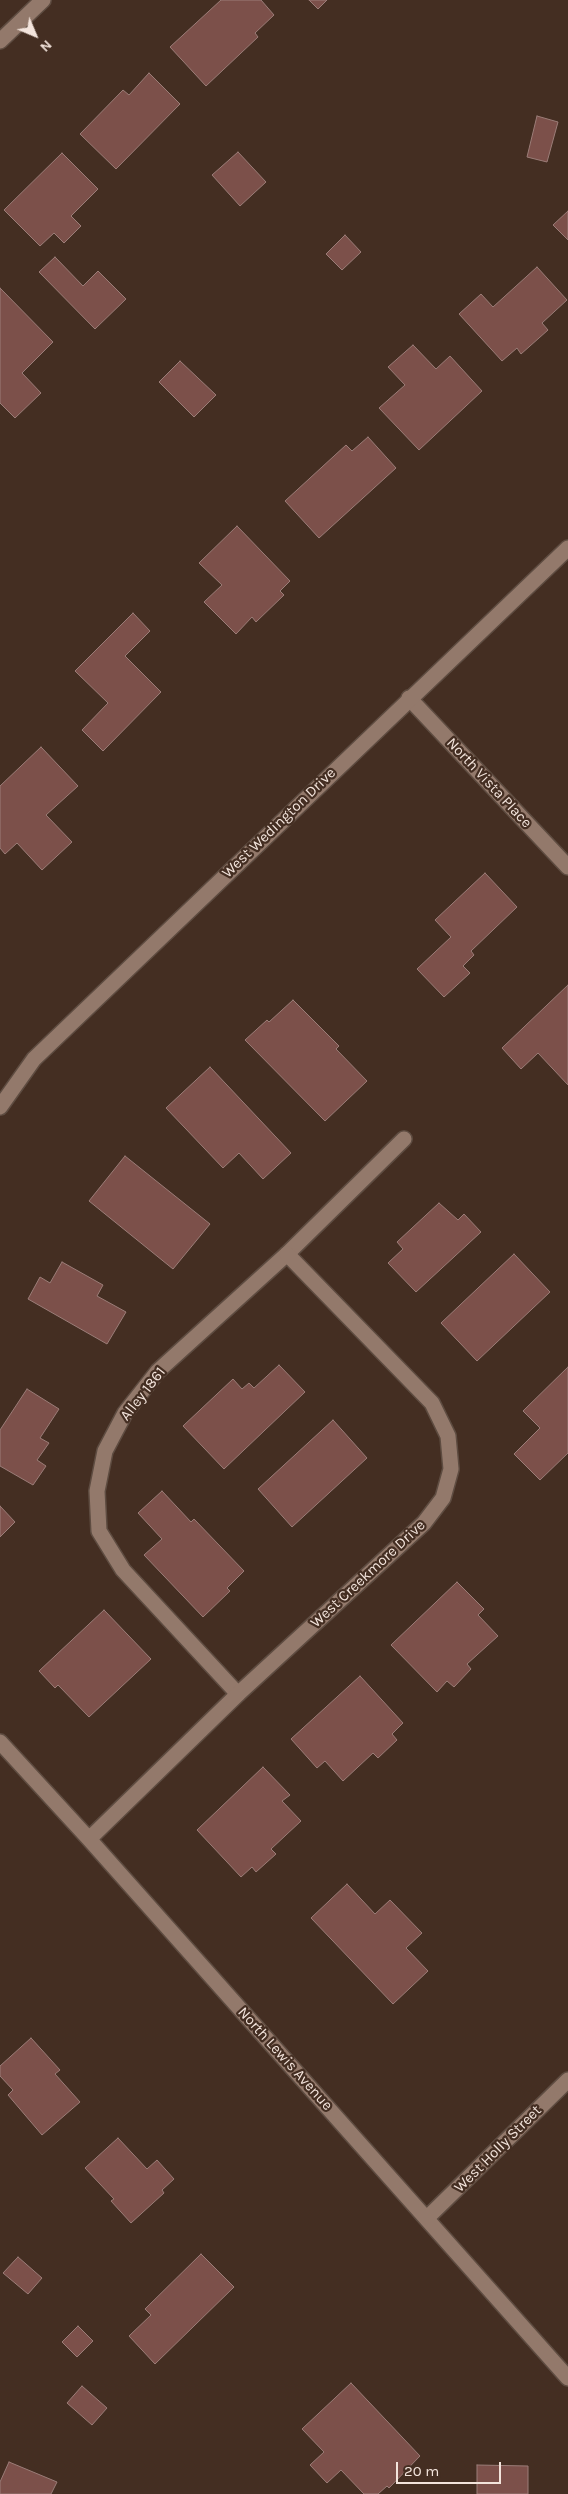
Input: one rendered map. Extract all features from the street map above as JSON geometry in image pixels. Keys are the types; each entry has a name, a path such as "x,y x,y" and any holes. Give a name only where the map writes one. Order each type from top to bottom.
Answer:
{"street":[{"path":"0,41 43,0"},
{"name":"West Wedington Drive","path":"0,1107 34,1059 409,698 568,548"},
{"name":"North Vista Place","path":"409,698 568,867"},
{"name":"Alley 1861","path":"238,1694 123,1570 98,1531 97,1492 105,1451 125,1414 158,1371 287,1254 404,1139"},
{"name":"West Creekmore Drive","path":"89,1839 238,1694 424,1523 442,1498 451,1469 448,1436 432,1403 287,1254"},
{"name":"North Lewis Avenue","path":"0,1742 428,2218 568,2378"},
{"name":"West Holly Street","path":"428,2218 568,2080"}],"building":[{"path":"221,0 261,0 274,15 255,33 258,37 206,86 170,47"},
{"path":"309,0 327,0 318,9"},
{"path":"149,73 180,104 116,169 80,134 123,90 129,95"},
{"path":"537,116 558,122 547,162 527,157"},
{"path":"238,152 266,182 240,206 212,175"},
{"path":"62,153 98,189 71,216 81,226 64,243 54,233 40,246 4,210"},
{"path":"568,211 568,240 553,225"},
{"path":"345,235 361,252 342,270 326,254"},
{"path":"55,257 83,286 98,271 126,299 95,329 39,272"},
{"path":"537,267 567,300 542,323 548,330 521,354 517,348 502,361 459,314 481,294 493,307"},
{"path":"0,288 53,342 22,373 41,393 15,418 0,403"},
{"path":"413,345 436,369 450,356 482,391 419,450 379,408 405,385 388,367"},
{"path":"180,361 216,395 194,417 159,382"},
{"path":"368,437 396,468 319,538 285,501 346,445 352,451"},
{"path":"237,526 290,581 280,591 284,595 256,622 252,617 236,634 204,602 222,585 199,563"},
{"path":"133,613 150,631 125,656 161,692 103,751 82,730 108,703 75,671"},
{"path":"41,747 78,786 46,815 72,842 42,870 17,843 5,854 0,848 0,786"},
{"path":"485,873 517,907 471,951 474,955 463,966 470,973 444,997 417,969 451,937 435,920"},
{"path":"568,985 568,1085 538,1053 521,1069 502,1048"},
{"path":"293,1000 339,1046 336,1049 367,1081 325,1121 245,1040 267,1020 269,1022"},
{"path":"210,1067 291,1153 263,1179 239,1153 223,1168 166,1108"},
{"path":"125,1156 210,1224 173,1269 89,1201"},
{"path":"439,1203 458,1220 464,1214 481,1232 416,1292 388,1263 403,1249 397,1242"},
{"path":"514,1254 550,1292 477,1361 441,1323"},
{"path":"62,1262 103,1285 97,1296 126,1312 107,1344 28,1299 40,1277 50,1283"},
{"path":"279,1365 305,1392 224,1469 183,1426 233,1379 242,1389 249,1383 254,1388"},
{"path":"568,1367 568,1453 540,1480 514,1454 540,1428 523,1411"},
{"path":"27,1389 59,1409 40,1438 49,1443 37,1460 46,1466 33,1485 0,1466 0,1430"},
{"path":"333,1420 367,1458 292,1527 258,1489"},
{"path":"162,1491 191,1522 194,1519 244,1571 227,1588 230,1591 203,1617 144,1555 162,1539 138,1513"},
{"path":"0,1506 15,1522 0,1537"},
{"path":"457,1582 484,1609 478,1615 498,1636 467,1664 471,1669 454,1687 447,1681 437,1692 391,1645"},
{"path":"104,1610 151,1659 89,1717 58,1685 55,1688 39,1671"},
{"path":"360,1676 403,1723 392,1734 397,1740 378,1758 373,1753 343,1781 325,1761 317,1768 291,1739"},
{"path":"263,1767 290,1795 282,1801 301,1821 271,1849 276,1854 256,1872 252,1867 241,1877 197,1830"},
{"path":"347,1884 375,1914 390,1900 422,1933 406,1948 428,1971 393,2004 311,1918"},
{"path":"31,2038 60,2070 55,2074 80,2102 42,2135 8,2095 13,2090 0,2076 0,2066"},
{"path":"118,2138 147,2169 157,2160 174,2179 162,2190 164,2193 131,2223 111,2201 114,2199 85,2168"},
{"path":"201,2254 234,2287 155,2364 129,2336 151,2315 145,2309"},
{"path":"18,2257 42,2278 28,2294 3,2273"},
{"path":"78,2326 93,2341 77,2357 62,2342"},
{"path":"351,2383 420,2456 389,2488 387,2486 378,2494 364,2494 341,2470 327,2483 310,2465 324,2452 302,2429"},
{"path":"82,2386 107,2408 92,2425 67,2403"},
{"path":"9,2462 57,2482 51,2494 0,2494 0,2482"},
{"path":"477,2465 528,2466 528,2494 477,2494"}]}
